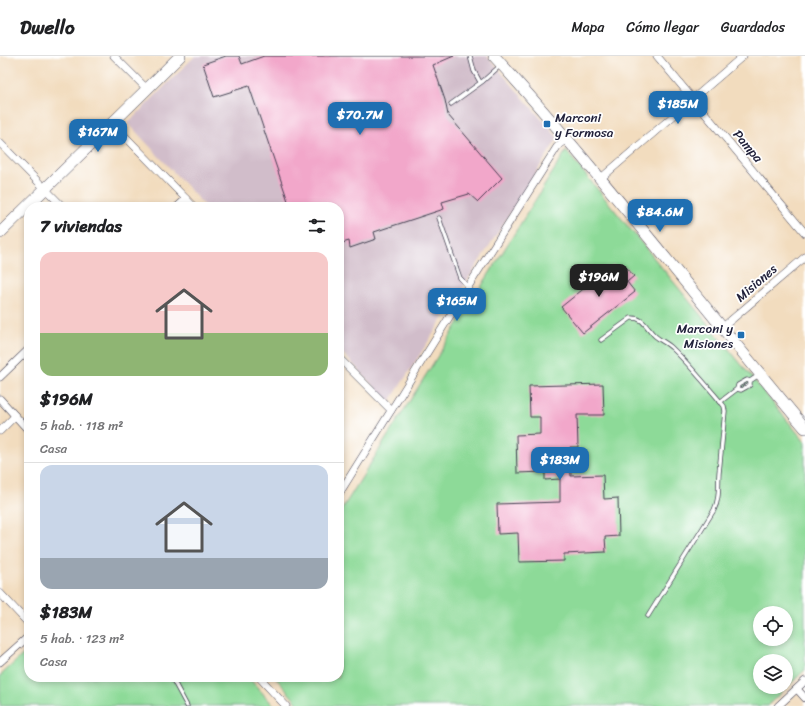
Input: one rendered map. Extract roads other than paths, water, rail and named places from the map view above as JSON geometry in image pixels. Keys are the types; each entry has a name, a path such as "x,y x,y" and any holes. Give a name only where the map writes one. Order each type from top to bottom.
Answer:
{"main road":[{"path":"32,202 180,56"},
{"path":"498,60 600,179 723,327 755,378 805,428"},
{"path":"0,233 24,210"}],"street":[{"path":"114,56 147,89"},
{"name":"Pampa","path":"657,56 805,233"},
{"path":"600,179 744,56"},
{"path":"112,123 189,202"},
{"path":"344,484 557,147 567,140"},
{"path":"0,143 58,202"},
{"path":"183,202 186,199"},
{"name":"Misiones","path":"723,327 805,257"},
{"path":"0,377 24,354"},
{"path":"344,363 391,410"},
{"path":"0,399 24,425"},
{"path":"0,430 16,416"},
{"path":"0,593 24,619"},
{"path":"0,662 24,640"},
{"path":"778,706 805,681"},
{"path":"264,682 286,706"},
{"path":"797,689 805,698"}],"lane":[{"path":"470,56 474,71 480,82"},
{"path":"451,104 480,82 498,60"},
{"path":"439,218 460,278 468,287"},
{"path":"602,340 630,318 636,317 642,320 655,336 671,347 697,374 724,406 725,411 717,503 648,616"},
{"path":"720,402 737,390 738,385 755,378"},
{"path":"174,682 187,706"}],"place":[{"name":"Marconi y Formosa","path":"547,124"},
{"name":"Marconi y Misiones","path":"741,335"}]}
